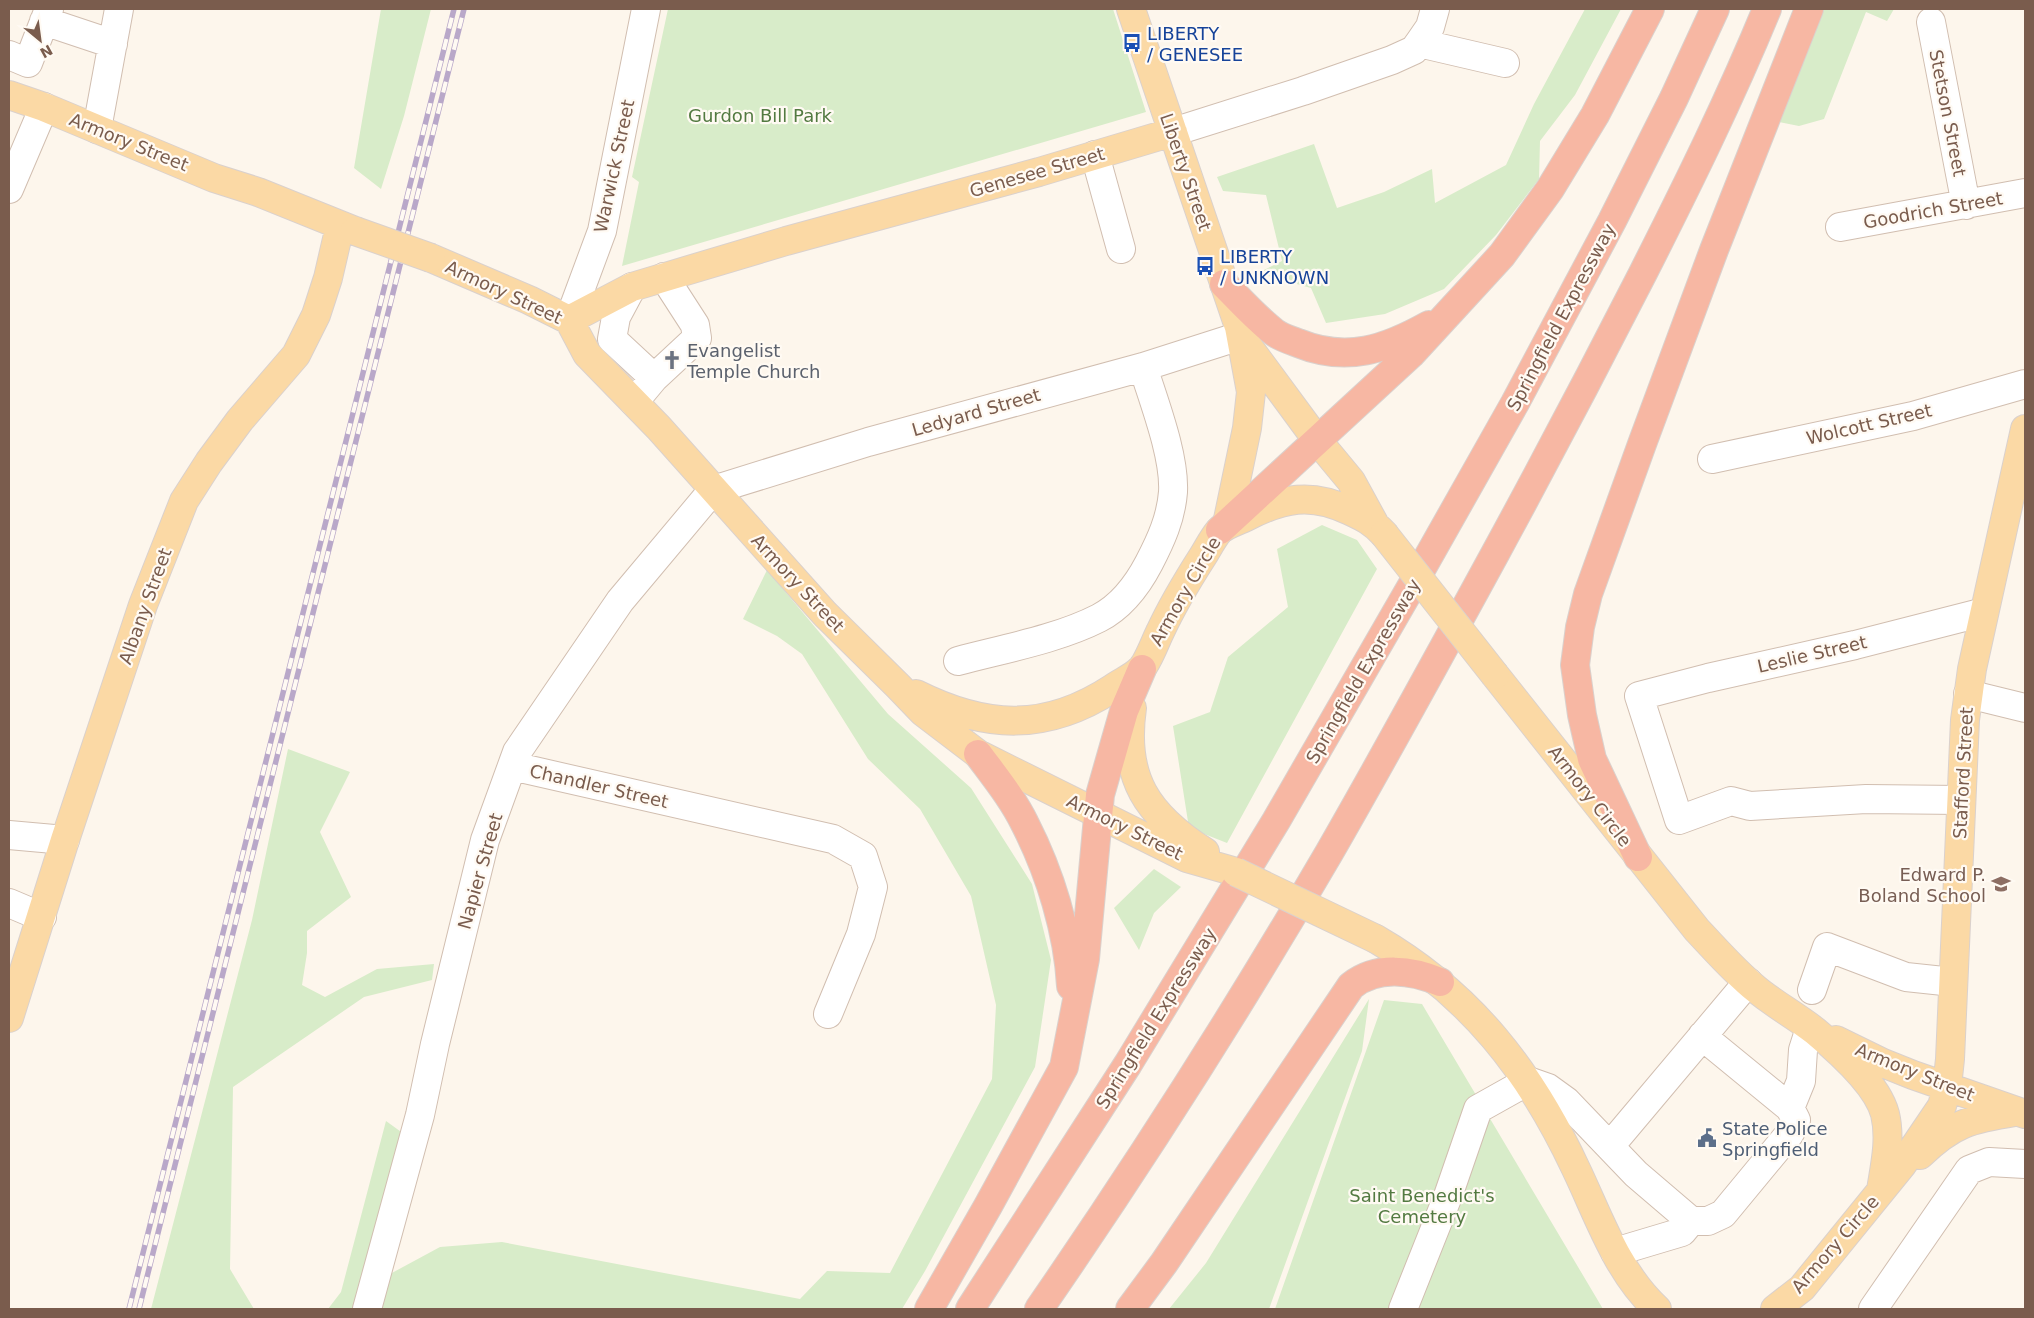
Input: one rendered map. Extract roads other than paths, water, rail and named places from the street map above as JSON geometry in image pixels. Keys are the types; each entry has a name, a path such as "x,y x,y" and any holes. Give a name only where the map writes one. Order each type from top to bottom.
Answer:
{"highway":[{"path":"1223,527 1411,354 1502,255 1550,189 1595,115 1650,9"},
{"name":"Springfield Expressway","path":"970,1309 1128,1064 1291,795 1414,582 1515,403 1612,221 1670,106 1715,9"},
{"path":"1039,1309 1178,1100 1292,915 1362,795 1528,494 1624,311 1687,187 1746,62 1767,9"},
{"path":"1638,857 1592,759 1582,715 1575,665 1580,627 1588,594 1642,444 1714,250 1809,9"},
{"path":"1224,284 1275,333 1315,350 1355,354 1383,347 1408,337 1450,313"},
{"path":"929,1309 1064,1067 1085,959 1100,795 1124,711 1139,675"},
{"path":"978,754 1008,795 1025,824 1043,864 1060,917 1070,965 1073,1019"},
{"path":"1130,1309 1352,986 1365,977 1391,972 1412,973 1440,982"}],"main road":[{"name":"Liberty Street","path":"1131,9 1224,284 1240,336 1251,392 1247,428 1223,527"},
{"name":"Armory Street","path":"9,95 44,107 190,167 347,228 431,258 530,300 569,320 588,354 634,402 825,614 922,712 978,754 1187,858 1198,855 1376,938 1440,982"},
{"name":"Genesee Street","path":"569,320 632,287 664,277 1173,132"},
{"name":"Albany Street","path":"9,1018 65,840 143,605 184,501 209,462 240,420 296,355 316,315 347,228"},
{"name":"Liberty Street","path":"1240,336 1317,440 1351,481 1379,528"},
{"name":"Stafford Street","path":"1880,1191 1898,1170 1942,1106 1948,1087 1963,747 1968,694 1984,612 2025,429"},
{"name":"Armory Circle","path":"1198,855 1160,818 1144,795 1133,770 1129,747 1130,726 1139,675 1186,583 1223,527 1274,504 1289,500 1316,499 1335,505 1379,528 1697,930 1748,982 1812,1029 1864,1079 1881,1103 1887,1130 1887,1147 1880,1191 1795,1298 1775,1309"},
{"name":"Armory Street","path":"898,686 941,706 991,720 1020,722 1049,717 1075,708 1095,700 1139,675"},
{"path":"1440,982 1488,1029 1528,1081 1562,1139 1617,1255 1635,1285 1657,1309"},
{"name":"Armory Street","path":"1812,1029 1883,1063 2021,1112"},
{"name":"Armory Street","path":"1898,1170 1918,1157 1946,1132 1964,1122 1983,1117 2021,1112"},
{"path":"1617,1255 1626,1294 1633,1309"}],"street":[{"path":"97,129 119,9"},
{"name":"Warwick Street","path":"569,320 602,232 646,9"},
{"path":"1435,9 1430,28 1419,44 1505,63"},
{"path":"9,55 28,63 46,15 74,19 113,44"},
{"name":"Stetson Street","path":"1931,22 1966,205"},
{"name":"Genesee Street","path":"1173,132 1303,91 1392,60 1414,50 1419,44"},
{"path":"9,189 44,107"},
{"path":"1095,155 1121,249"},
{"name":"Goodrich Street","path":"1840,227 2025,193"},
{"path":"634,402 654,378 697,338 695,325 664,277"},
{"path":"632,287 616,317 612,339 654,378"},
{"name":"Ledyard Street","path":"713,490 868,442 1143,367 1240,336"},
{"path":"958,661 1072,630 1100,617 1124,602 1144,573 1162,539 1170,513 1173,490 1170,462 1162,427 1143,367"},
{"name":"Wolcott Street","path":"1712,459 1913,416 2025,384"},
{"name":"Napier Street","path":"367,1309 420,1115 435,1044 485,840 517,752 620,601 713,490"},
{"name":"Leslie Street","path":"1961,800 1866,799 1750,806 1731,801 1679,820 1639,696 1708,678 1855,645 1984,612"},
{"path":"1968,694 2025,708"},
{"name":"Chandler Street","path":"512,766 833,839 863,856 873,887 861,934 828,1014"},
{"path":"9,835 65,840"},
{"path":"9,902 42,917"},
{"path":"1812,990 1826,947 1906,978 1953,982"},
{"path":"1610,1146 1748,982"},
{"path":"1790,1108 1801,1082 1803,1050 1812,1029"},
{"path":"1403,1309 1448,1196 1478,1109 1528,1081 1548,1088 1566,1101 1636,1174 1691,1221 1708,1221 1723,1214 1790,1133 1796,1120 1790,1108 1702,1036"},
{"path":"1873,1309 1969,1170 1990,1162 2025,1164"},
{"path":"1617,1255 1682,1232 1691,1221"}],"railway":[{"path":"129,1309 454,9"},
{"path":"139,1309 464,9"}],"place":[{"name":"LIBERTY / GENESEE","path":"1132,43"},
{"name":"LIBERTY / UNKNOWN","path":"1205,266"},
{"name":"Evangelist Temple Church","path":"672,360"},
{"name":"Edward P. Boland School","path":"2001,884"},
{"name":"State Police Springfield","path":"1707,1138"}],"park label":[{"name":"Gurdon Bill Park","path":"760,115"},
{"name":"Saint Benedict's Cemetery","path":"1422,1205"}]}
